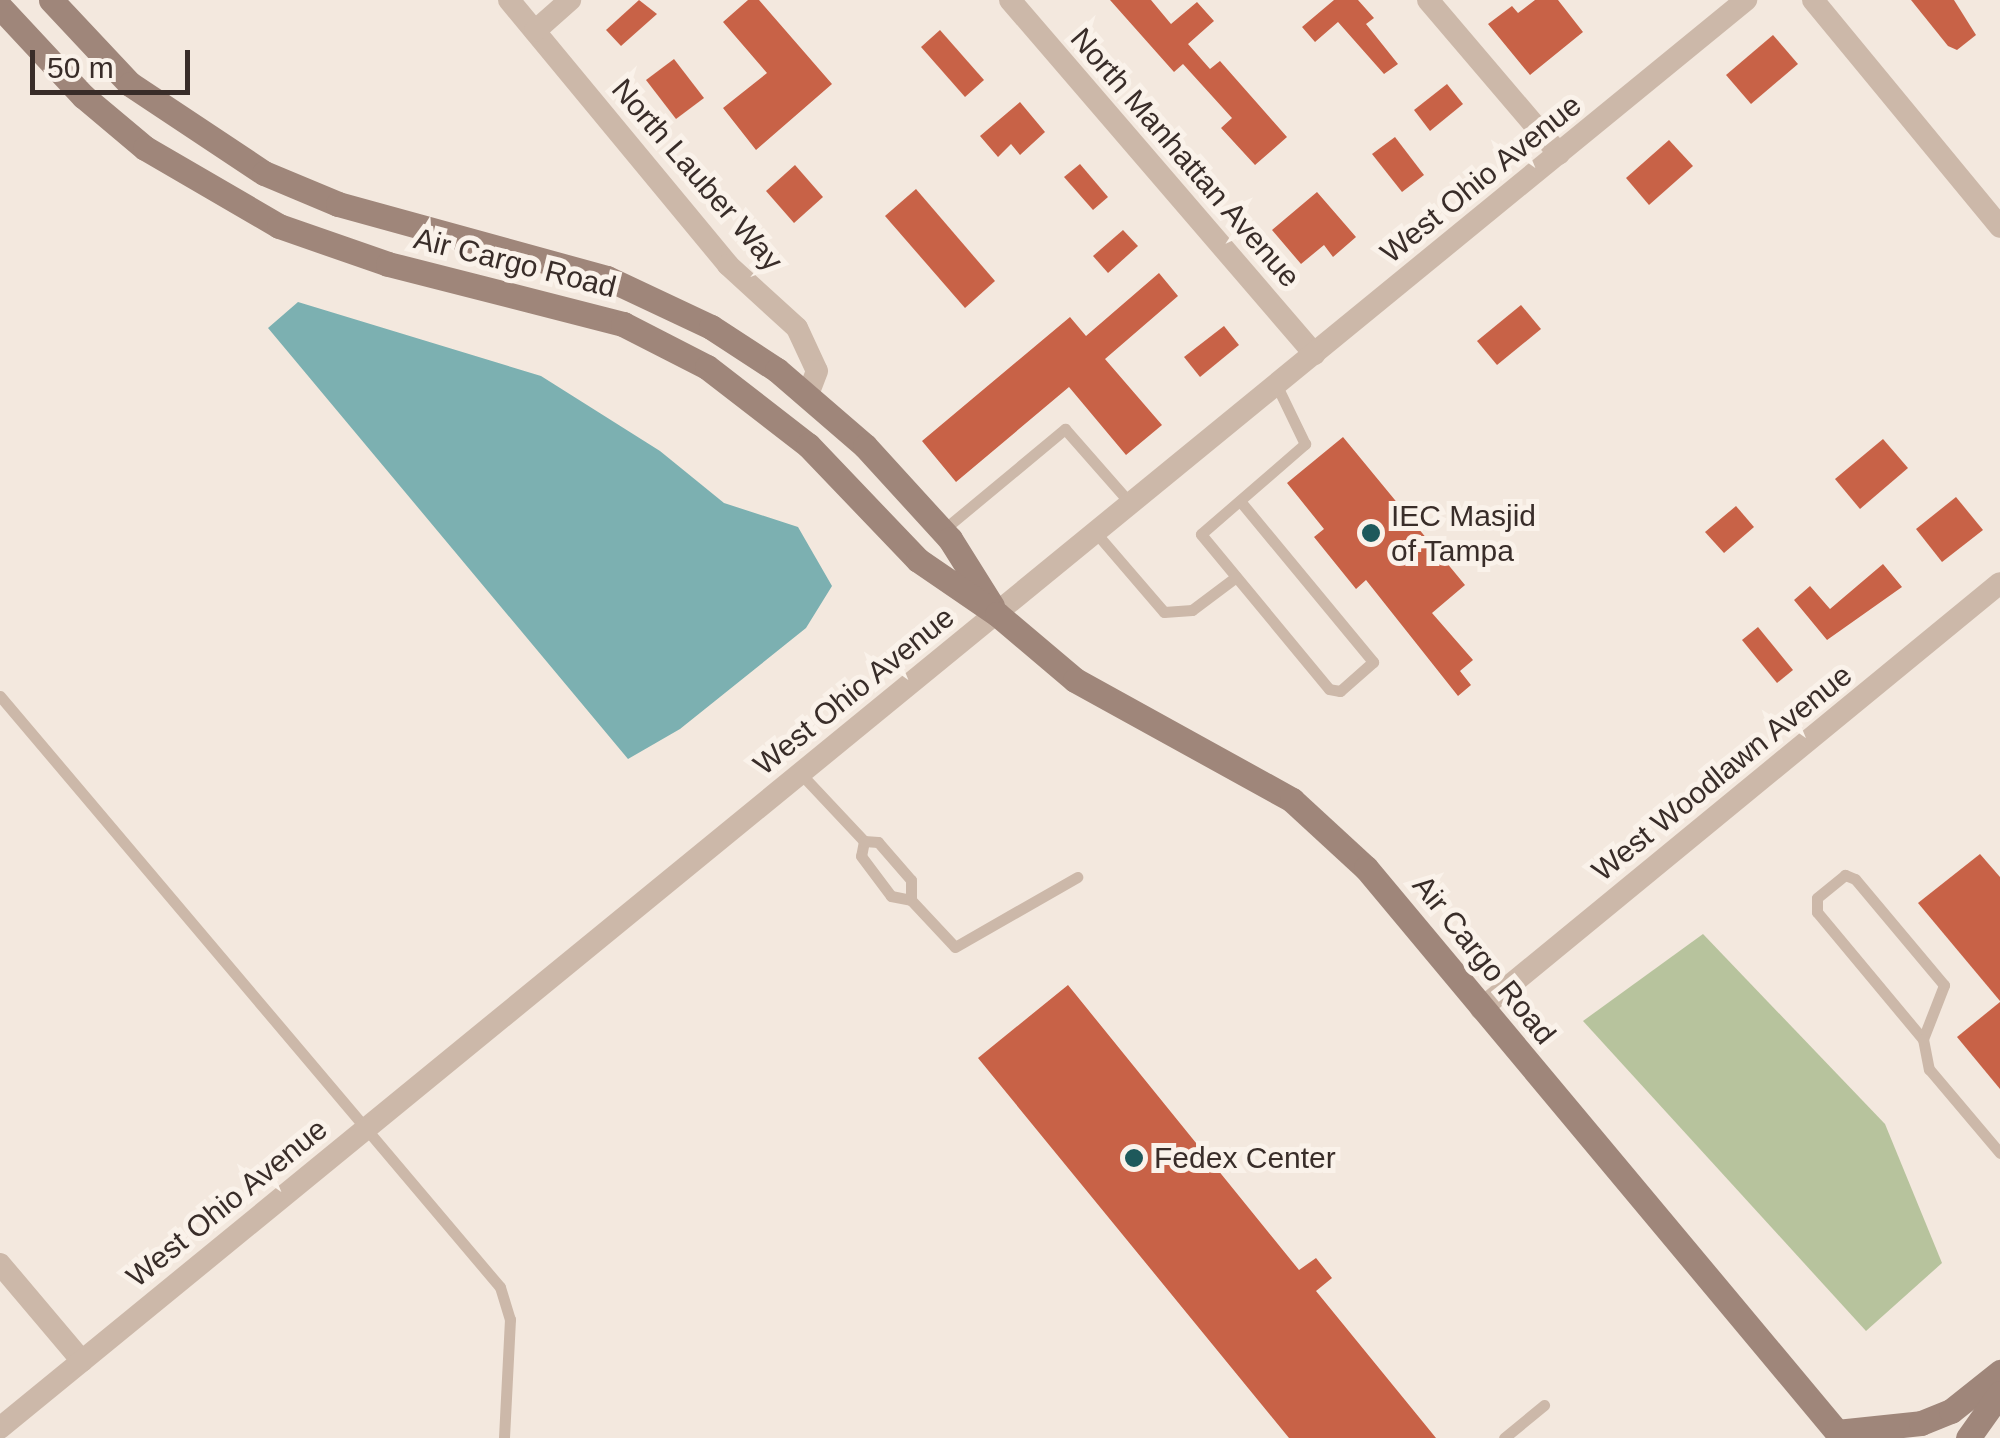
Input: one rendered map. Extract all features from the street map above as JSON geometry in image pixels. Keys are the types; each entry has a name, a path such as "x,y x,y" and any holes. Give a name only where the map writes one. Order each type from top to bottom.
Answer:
{"street":[{"name":"Air Cargo Road","path":"51,0 130,84 264,173 338,204 562,262 655,296 808,395 942,531 997,614"},
{"name":"North Lauber Way","path":"510,0 728,265 796,328 817,370 808,395"},
{"path":"535,31 570,0"},
{"name":"North Manhattan Avenue","path":"1010,0 1315,354"},
{"path":"1428,0 1558,154"},
{"name":"West Ohio Avenue","path":"2,1422 82,1361 1746,0"},
{"path":"1813,0 2000,227"},
{"name":"Air Cargo Road","path":"0,7 69,83 134,140 236,204 352,253 623,324 707,367 808,446 918,560 997,614 1075,680 1292,800 1366,868 1839,1435"},
{"name":"West Woodlawn Avenue","path":"1482,1009 2000,583"},
{"path":"0,1264 82,1361"},
{"path":"1839,1435 1921,1424 1951,1411 2000,1372"},
{"path":"1968,1438 2000,1393"}],"lane":[{"path":"1240,501 1373,662 1340,691 1329,689 1201,534 1305,444 1277,386"},
{"path":"942,531 1065,429 1131,504"},
{"path":"1096,533 1164,612 1192,610 1236,577"},
{"path":"0,696 368,1126 500,1287 510,1319 504,1438"},
{"path":"801,774 864,841 878,842 911,880 911,900"},
{"path":"864,841 861,856 891,896 911,900 955,947 1077,878"},
{"path":"1924,1039 1818,912 1817,898 1845,875 1855,879 1944,985 1924,1039 1929,1069 2000,1153"},
{"path":"1504,1438 1544,1404"}],"green space":[{"path":"1703,934 1885,1124 1942,1263 1866,1331 1583,1021"}],"water":[{"path":"298,302 541,376 660,451 724,503 798,527 832,586 806,628 680,729 628,759 268,328"}],"building":[{"path":"639,0 657,14 621,46 606,30"},
{"path":"748,0 759,0 832,84 756,150 723,108 767,73 723,22"},
{"path":"1110,0 1151,0 1171,24 1197,2 1214,21 1188,44 1210,69 1220,61 1287,137 1255,165 1221,128 1232,118 1183,64 1174,72"},
{"path":"1334,0 1358,0 1374,18 1366,24 1398,64 1384,74 1338,22 1315,42 1302,27"},
{"path":"1535,0 1558,0 1583,32 1530,75 1488,24 1512,6 1518,13"},
{"path":"1911,0 1954,0 1976,35 1957,50 1948,46"},
{"path":"940,30 984,80 965,97 921,47"},
{"path":"1773,35 1798,64 1751,104 1726,75"},
{"path":"674,59 704,98 676,119 646,80"},
{"path":"1447,84 1463,104 1430,131 1414,110"},
{"path":"1020,102 1045,132 1020,155 1011,144 998,157 980,136"},
{"path":"1395,137 1424,175 1402,192 1372,154"},
{"path":"1669,140 1693,166 1649,205 1626,178"},
{"path":"1080,164 1108,197 1093,210 1064,177"},
{"path":"795,165 823,197 794,223 766,191"},
{"path":"916,189 995,281 965,308 885,216"},
{"path":"1317,192 1356,237 1333,257 1324,245 1301,264 1272,230"},
{"path":"1123,230 1138,246 1108,273 1093,256"},
{"path":"1159,273 1178,296 1105,359 1162,425 1126,455 1069,387 956,482 922,441 1070,317 1086,336"},
{"path":"1521,305 1541,329 1497,365 1477,341"},
{"path":"1224,326 1239,345 1200,377 1184,357"},
{"name":"IEC Masjid of Tampa","path":"1343,437 1465,585 1432,613 1473,660 1460,671 1471,685 1458,696 1366,580 1356,589 1314,537 1324,529 1287,483"},
{"path":"1883,439 1908,468 1860,509 1835,479"},
{"path":"1956,497 1983,530 1942,562 1916,529"},
{"path":"1736,506 1754,527 1724,553 1705,532"},
{"path":"1883,564 1902,587 1827,640 1794,600 1810,586 1830,609"},
{"path":"1758,627 1793,670 1777,683 1742,640"},
{"path":"1980,854 2000,877 2000,1001 1918,903"},
{"name":"Fedex Center","path":"1068,985 1299,1270 1316,1258 1332,1278 1316,1291 1436,1438 1289,1438 978,1058"},
{"path":"2000,1002 2000,1089 1957,1037"}],"place":[{"name":"IEC Masjid of Tampa","path":"1371,533"},
{"name":"Fedex Center","path":"1134,1158"}]}
